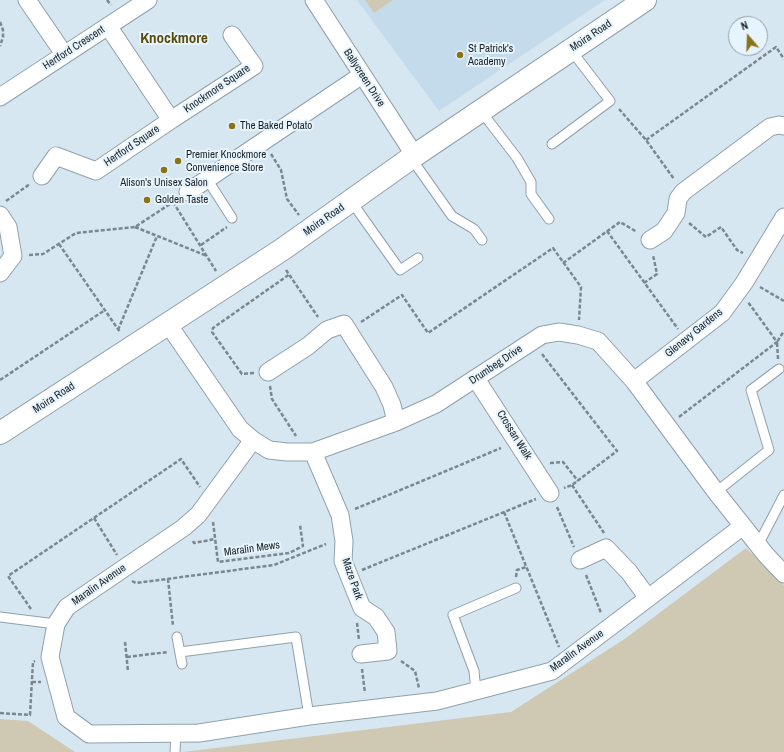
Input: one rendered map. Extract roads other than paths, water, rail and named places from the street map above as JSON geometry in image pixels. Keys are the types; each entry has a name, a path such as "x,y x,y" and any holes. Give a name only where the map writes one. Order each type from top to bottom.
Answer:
{"highway":[{"name":"Moira Road","path":"0,433 278,252 413,157 644,0"}],"street":[{"path":"27,0 64,54"},
{"name":"Hertford Crescent","path":"0,97 148,0"},
{"name":"Ballycreen Drive","path":"314,0 413,157"},
{"name":"Hertford Square","path":"42,176 56,156 96,171 171,120 108,26"},
{"name":"Knockmore Square","path":"171,120 254,66 232,35"},
{"path":"188,192 362,75"},
{"path":"650,240 664,231 676,213 678,199 683,192 770,127 779,125 784,126"},
{"path":"0,215 8,227 13,256 0,273"},
{"name":"Glenavy Gardens","path":"634,381 722,313 742,286 784,217"},
{"name":"Drumbeg Drive","path":"168,324 240,429 253,440 269,450 307,452 396,422 436,404 542,335 558,332 578,335 598,341 634,381 716,492 758,545 784,574"},
{"path":"268,372 308,346 327,330 344,324 384,387 392,405 396,422"},
{"name":"Crossan Walk","path":"476,379 499,412 550,493"},
{"name":"Maralin Avenue","path":"253,440 209,501 183,528 67,607 56,624 50,657 66,717 89,734 199,733 309,716 424,703 476,692 552,671 743,526"},
{"name":"Maze Park","path":"307,452 340,515 344,541 343,561 362,608 376,617 386,632 388,651 361,654"},
{"path":"580,560 606,548 629,572 648,598"}],"lane":[{"path":"552,144 610,101 571,50"},
{"path":"481,111 517,158 530,182 531,194 549,219"},
{"path":"413,157 452,216 474,229 482,240"},
{"path":"207,179 232,218"},
{"path":"351,201 400,270 418,258"},
{"path":"716,492 769,450 751,390 779,369"},
{"path":"758,545 784,495"},
{"path":"476,692 474,671 452,615 516,588"},
{"path":"0,617 56,624"},
{"path":"177,637 182,664"},
{"path":"180,652 296,637 309,716"},
{"path":"175,752 176,733"}],"place":[{"name":"St Patrick's Academy","path":"460,55"},
{"name":"The Baked Potato","path":"232,126"},
{"name":"Premier Knockmore Convenience Store","path":"178,161"},
{"name":"Alison's Unisex Salon","path":"164,170"},
{"name":"Golden Taste","path":"147,200"}],"district":[{"name":"Knockmore","path":"174,39"}]}
